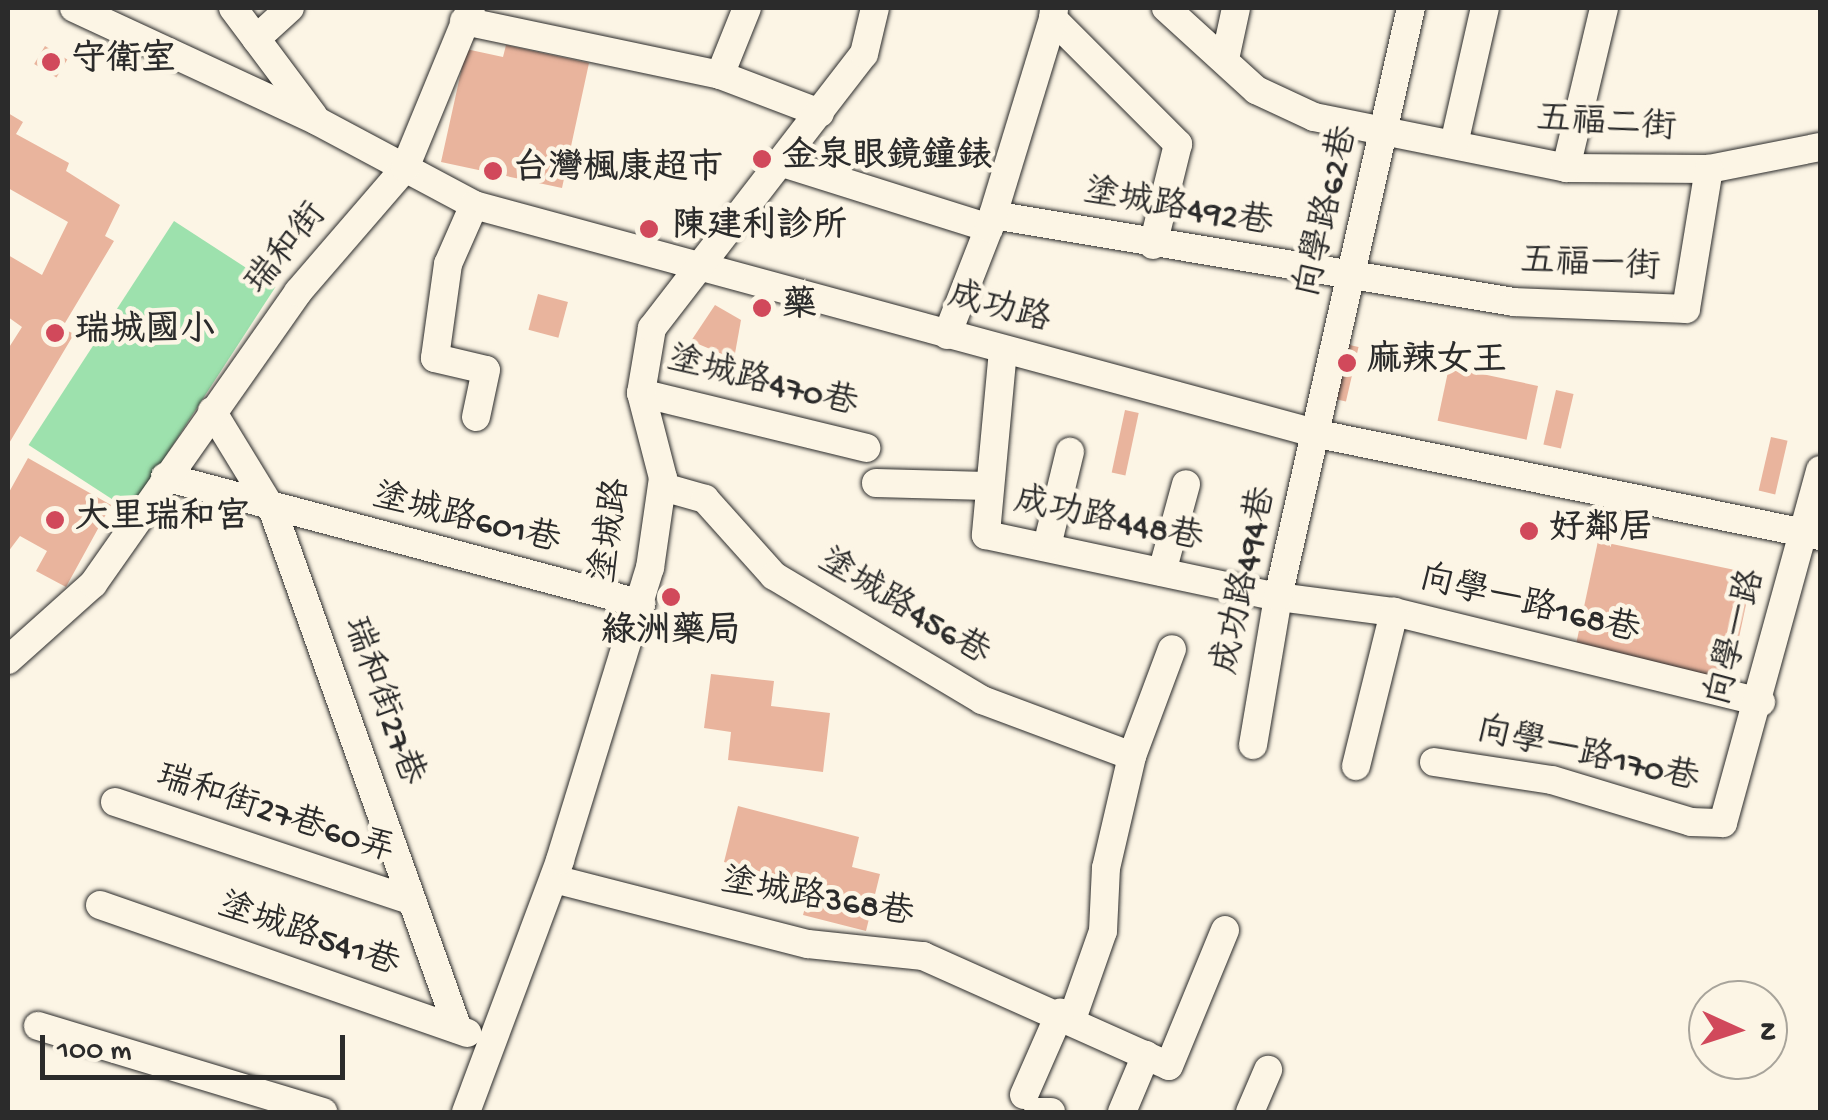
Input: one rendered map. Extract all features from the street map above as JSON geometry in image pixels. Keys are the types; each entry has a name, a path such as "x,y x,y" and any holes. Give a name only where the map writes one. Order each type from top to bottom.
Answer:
{"street":[{"path":"74,8 317,120"},
{"name":"成功路","path":"233,8 317,120 474,205 1318,434 1812,534"},
{"path":"256,39 290,8"},
{"path":"720,74 747,8"},
{"name":"塗城路","path":"466,1112 554,879 641,604 663,488 641,393 658,315 784,163 864,54 874,8"},
{"name":"五福二街","path":"1166,8 1256,90 1314,117 1386,128 1566,168 1709,169 1820,148"},
{"path":"1225,60 1236,8"},
{"name":"向學路62巷","path":"1318,434 1410,8"},
{"path":"1454,144 1485,8"},
{"path":"1566,168 1604,8"},
{"path":"946,335 991,222 1053,13 1178,144 1153,245"},
{"path":"468,14 720,74 820,112"},
{"name":"瑞和街","path":"8,660 92,584 298,292 405,168 468,14"},
{"name":"塗城路492巷","path":"784,163 991,222 1352,278"},
{"name":"五福一街","path":"1352,278 1514,302 1686,308 1709,169"},
{"path":"474,205 448,264 435,358 486,370 476,417"},
{"name":"成功路448巷","path":"1003,350 987,486 986,535 1278,597"},
{"name":"塗城路470巷","path":"641,393 866,448"},
{"name":"瑞和街27巷","path":"212,411 273,511 458,1029"},
{"name":"成功路494巷","path":"1253,745 1278,597 1318,434"},
{"path":"1047,546 1070,452"},
{"name":"向學一路","path":"1724,823 1812,534 1820,470"},
{"name":"塗城路601巷","path":"164,478 273,511 641,604"},
{"path":"876,483 987,486"},
{"path":"1162,572 1186,484"},
{"name":"塗城路456巷","path":"663,488 705,499 774,576 982,700 1132,756"},
{"name":"向學一路168巷","path":"1278,597 1394,612 1760,702"},
{"path":"1356,766 1394,612"},
{"path":"1051,1112 1031,1104 1103,931 1106,868 1132,756 1172,648"},
{"name":"向學一路170巷","path":"1434,762 1552,780 1692,822 1724,823"},
{"name":"瑞和街27巷60弄","path":"115,802 412,902"},
{"name":"塗城路368巷","path":"554,879 792,940 923,956 1066,1016 1157,1061"},
{"name":"塗城路541巷","path":"100,904 492,1043"},
{"path":"1122,1112 1157,1061 1224,930"},
{"path":"38,1026 323,1112"},
{"path":"1250,1112 1268,1070"}],"green space":[{"path":"174,221 275,287 130,511 29,445"}],"building":[{"path":"506,45 589,63 562,188 441,162 466,49 503,57"},
{"name":"守衛室","path":"45,46 67,59 56,77 34,64"},
{"path":"8,113 23,122 16,134 69,163 66,171 120,205 105,236 114,241 62,328 74,334 8,445 8,349 22,327 8,317 8,255 42,275 68,222 8,188"},
{"path":"538,294 568,302 558,338 528,330"},
{"path":"715,305 741,320 734,359 691,341"},
{"name":"麻辣女王","path":"1341,343 1359,347 1346,402 1328,398"},
{"path":"1449,367 1538,386 1527,440 1438,421"},
{"path":"1556,390 1574,394 1561,449 1543,445"},
{"path":"1125,410 1139,413 1125,476 1112,473"},
{"path":"1771,437 1788,441 1775,494 1759,491"},
{"name":"大里瑞和宮","path":"28,458 111,505 66,587 36,571 47,551 20,536 8,552 8,494"},
{"path":"1598,541 1753,574 1728,687 1574,654"},
{"path":"711,674 774,681 771,706 830,713 823,772 728,760 731,732 704,728"},
{"path":"738,806 859,837 852,867 880,874 866,931 803,915 811,885 724,862"}],"place":[{"name":"守衛室","path":"51,62"},
{"name":"金泉眼鏡鐘錶","path":"762,159"},
{"name":"台灣楓康超市","path":"493,171"},
{"name":"陳建利診所","path":"649,229"},
{"name":"藥","path":"762,308"},
{"name":"瑞城國小","path":"55,333"},
{"name":"麻辣女王","path":"1347,363"},
{"name":"大里瑞和宮","path":"55,520"},
{"name":"好鄰居","path":"1529,531"},
{"name":"綠洲藥局","path":"671,597"}]}
